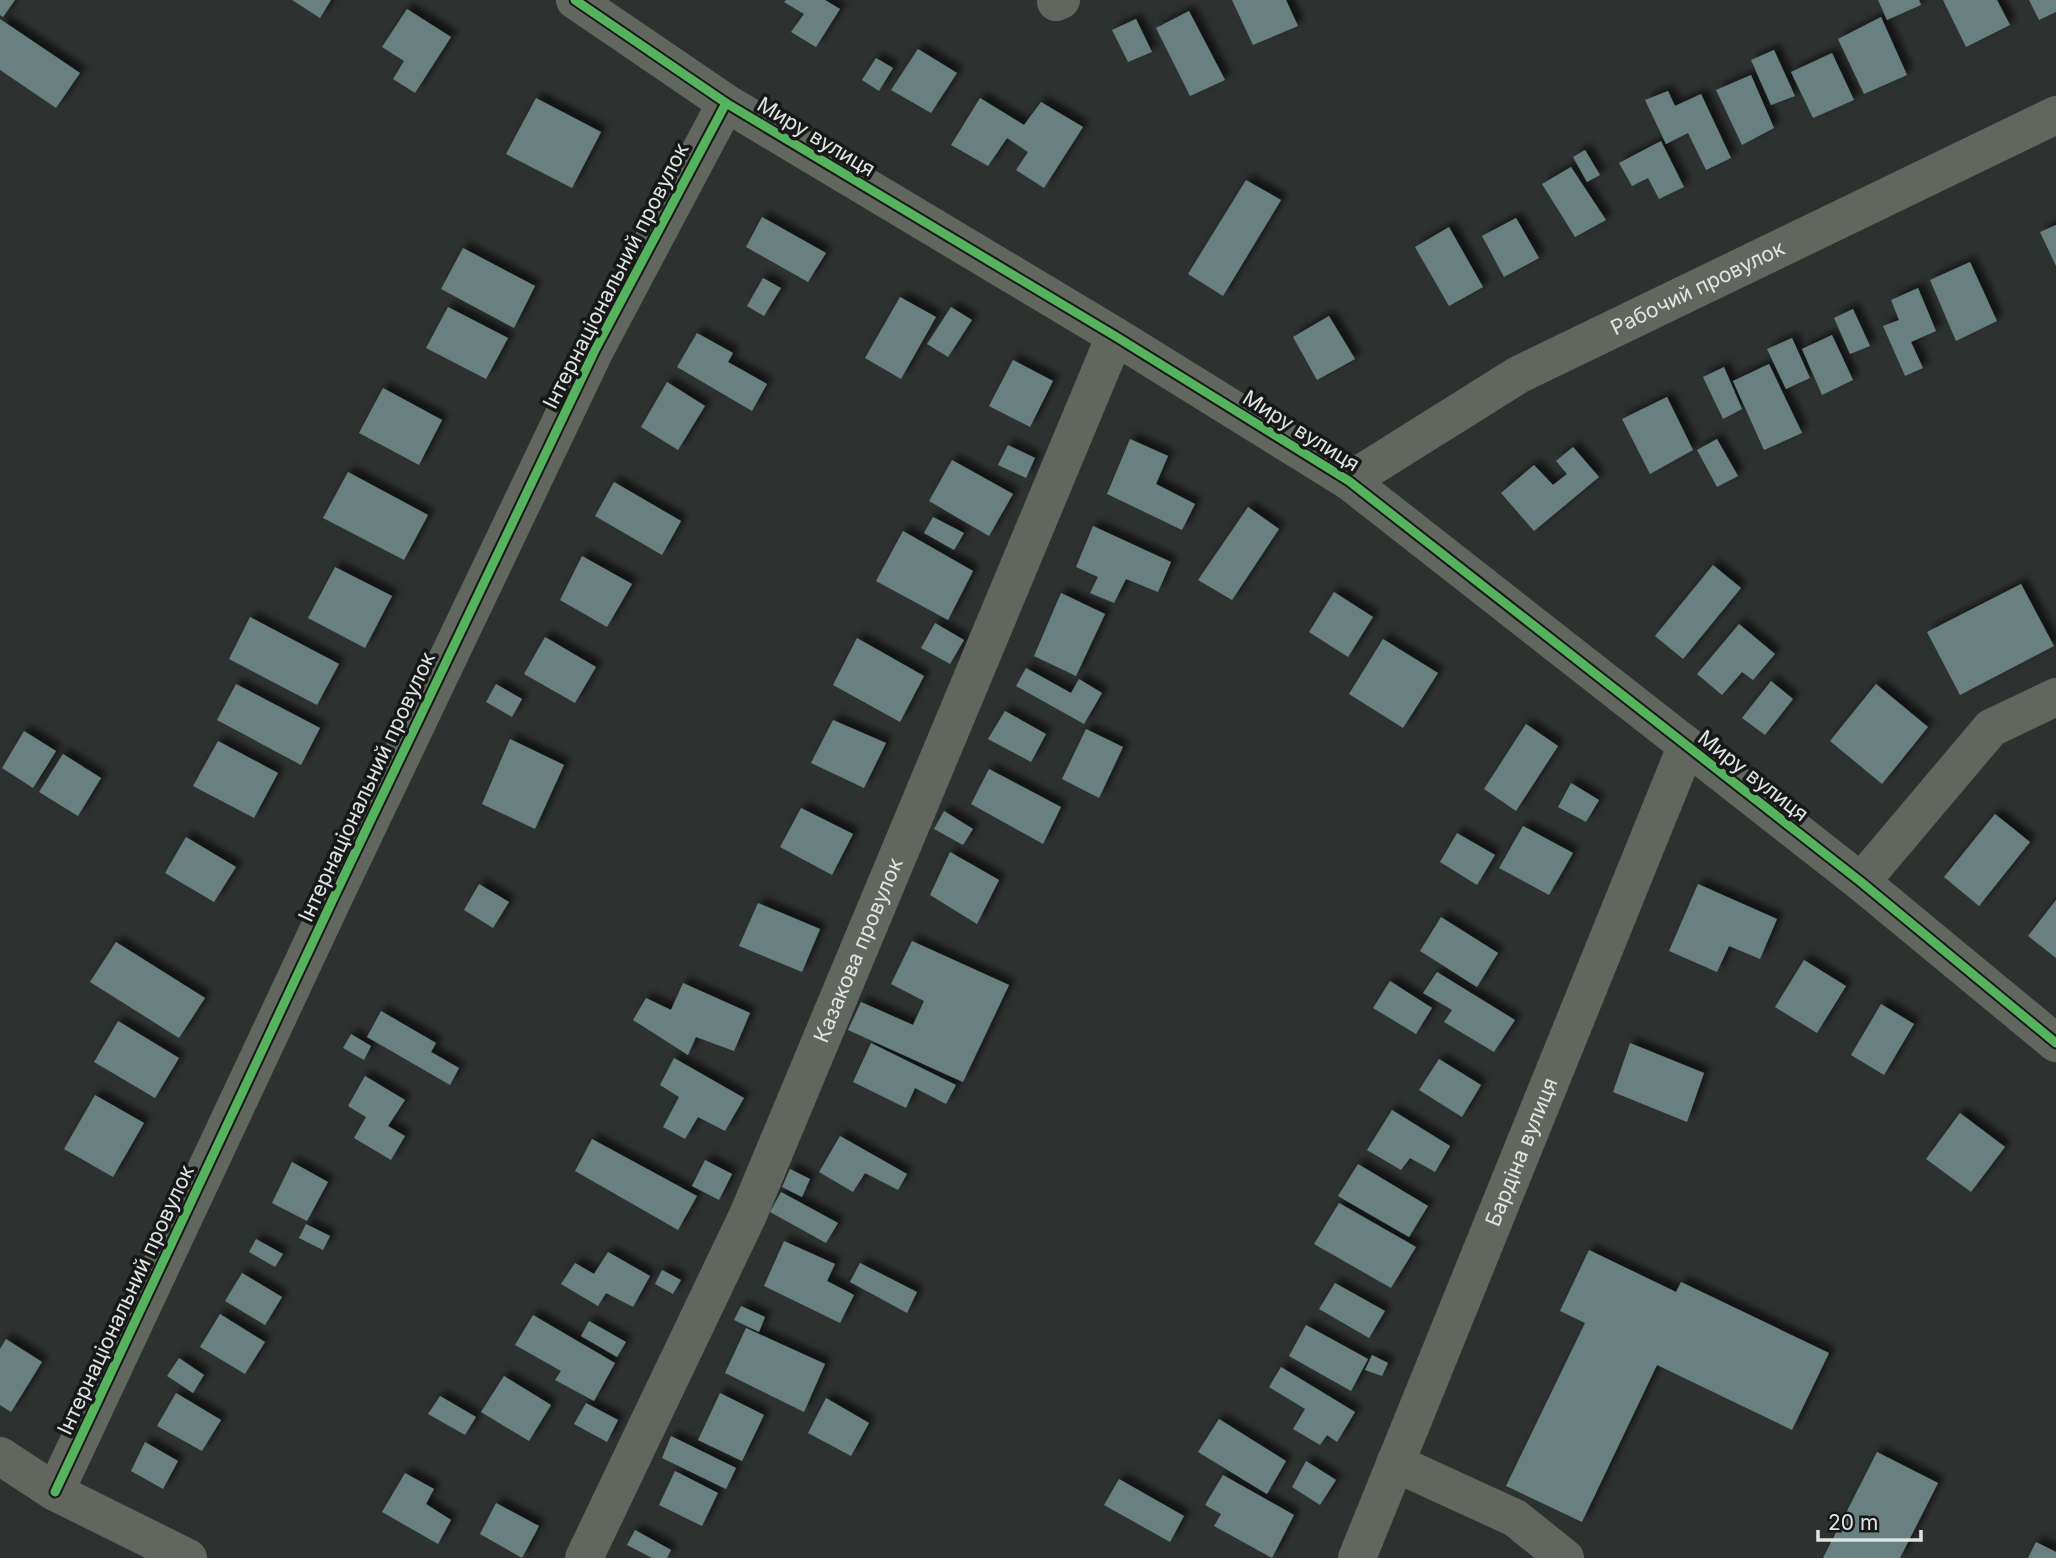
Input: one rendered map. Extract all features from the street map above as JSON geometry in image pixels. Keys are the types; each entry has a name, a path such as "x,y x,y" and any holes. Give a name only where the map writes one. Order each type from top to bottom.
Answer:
{"street":[{"name":"Миру вулиця","path":"575,0 726,103 1115,336 1349,481 1861,882 2056,1043"},
{"name":"Інтернаціональний провулок","path":"55,1492 339,886 595,350 726,103"},
{"name":"Рабочий провулок","path":"1349,481 1518,374 2056,115"},
{"name":"Казакова провулок","path":"584,1558 748,1215 1115,336"},
{"path":"1861,882 1991,728 2056,697"},
{"name":"Бардіна вулиця","path":"1357,1558 1686,747"},
{"path":"0,1456 55,1492 188,1558"},
{"path":"1395,1463 1515,1518 1565,1558"}],"building":[{"path":"0,0 15,0 3,17 0,15"},
{"path":"292,0 331,0 320,18"},
{"path":"825,0 840,9 816,47 791,32 804,14 784,2"},
{"path":"1232,0 1286,0 1298,26 1253,45"},
{"path":"1878,0 1919,0 1921,5 1887,20"},
{"path":"1943,0 1997,0 2010,25 1966,47"},
{"path":"2029,0 2056,0 2056,12 2039,20"},
{"path":"407,9 451,37 415,93 393,79 404,61 382,47"},
{"path":"1189,11 1225,80 1190,96 1156,28"},
{"path":"1881,17 1907,75 1864,94 1838,39"},
{"path":"0,19 80,73 56,108 0,70"},
{"path":"1136,19 1152,52 1128,62 1112,30"},
{"path":"918,49 957,73 931,113 891,90"},
{"path":"1774,50 1795,96 1771,105 1751,60"},
{"path":"1832,53 1854,100 1813,118 1791,72"},
{"path":"876,58 893,68 879,91 862,80"},
{"path":"1751,75 1774,128 1742,145 1716,90"},
{"path":"1668,91 1675,106 1701,94 1731,158 1706,170 1688,133 1666,144 1645,100"},
{"path":"536,98 601,132 572,188 506,154"},
{"path":"980,98 1024,125 1041,102 1083,127 1044,188 1016,170 1028,152 1007,138 988,166 951,145"},
{"path":"1661,141 1684,187 1659,199 1648,178 1632,186 1619,163"},
{"path":"1585,150 1600,175 1587,182 1573,157"},
{"path":"1571,167 1606,220 1575,237 1542,184"},
{"path":"1246,180 1281,200 1223,296 1188,274"},
{"path":"762,217 826,253 808,282 746,247"},
{"path":"1516,218 1539,258 1504,277 1482,236"},
{"path":"2056,225 2056,266 2040,232"},
{"path":"1449,227 1483,287 1449,306 1415,247"},
{"path":"463,248 535,286 514,328 441,289"},
{"path":"1970,262 1997,321 1956,341 1930,280"},
{"path":"763,278 781,288 764,316 747,306"},
{"path":"1918,288 1936,331 1911,342 1923,368 1905,376 1883,326 1899,320 1891,300"},
{"path":"900,297 936,317 901,379 865,358"},
{"path":"448,307 508,338 486,379 426,348"},
{"path":"951,307 972,320 948,357 927,344"},
{"path":"1853,309 1870,346 1850,354 1834,318"},
{"path":"1329,316 1355,359 1317,380 1293,337"},
{"path":"697,333 733,353 728,362 767,384 752,411 677,367"},
{"path":"1832,335 1853,380 1822,395 1802,349"},
{"path":"1792,338 1810,378 1786,389 1767,349"},
{"path":"1013,360 1053,381 1030,427 989,406"},
{"path":"1769,364 1802,433 1764,450 1733,381"},
{"path":"1724,367 1742,409 1723,419 1703,377"},
{"path":"667,382 705,406 678,450 641,427"},
{"path":"383,388 442,420 419,465 359,433"},
{"path":"1667,397 1693,450 1650,474 1622,419"},
{"path":"1130,439 1168,456 1156,484 1195,504 1182,530 1107,494"},
{"path":"1717,439 1738,476 1717,487 1697,450"},
{"path":"1008,445 1035,458 1026,478 998,465"},
{"path":"1573,447 1599,477 1534,531 1501,493 1534,465 1553,485 1567,474 1556,461"},
{"path":"952,460 1013,494 989,536 929,501"},
{"path":"348,472 428,515 404,560 323,518"},
{"path":"614,482 681,521 662,555 595,516"},
{"path":"1248,507 1279,529 1232,600 1198,580"},
{"path":"933,517 964,533 954,550 924,533"},
{"path":"1093,526 1171,562 1158,592 1126,579 1114,603 1090,593 1098,577 1076,567"},
{"path":"903,531 973,571 948,620 876,581"},
{"path":"582,556 632,584 607,627 560,600"},
{"path":"1713,565 1741,588 1683,659 1655,636"},
{"path":"335,567 392,596 365,648 308,618"},
{"path":"2021,584 2054,646 1960,695 1927,632"},
{"path":"1334,592 1373,617 1348,657 1309,632"},
{"path":"1061,593 1105,614 1076,676 1034,656"},
{"path":"250,617 339,664 317,705 229,659"},
{"path":"935,623 964,640 950,664 921,648"},
{"path":"1739,624 1775,654 1753,680 1742,672 1722,695 1697,674"},
{"path":"545,637 596,667 575,703 524,674"},
{"path":"857,638 924,676 900,722 833,685"},
{"path":"1383,639 1438,673 1403,728 1349,694"},
{"path":"1026,668 1071,693 1079,679 1102,693 1084,724 1016,686"},
{"path":"1771,681 1793,699 1765,735 1742,718"},
{"path":"236,684 320,728 301,765 217,720"},
{"path":"496,684 522,699 512,717 486,702"},
{"path":"1876,684 1928,727 1882,784 1830,741"},
{"path":"1005,711 1046,734 1031,762 988,739"},
{"path":"833,720 886,743 864,788 811,763"},
{"path":"1526,724 1558,746 1516,811 1484,789"},
{"path":"1086,729 1123,747 1099,798 1062,779"},
{"path":"24,731 56,751 33,788 2,768"},
{"path":"510,739 564,765 535,829 482,804"},
{"path":"218,741 278,773 254,818 193,786"},
{"path":"63,754 101,778 78,816 39,792"},
{"path":"989,769 1061,807 1043,844 971,804"},
{"path":"1571,783 1599,800 1586,822 1558,807"},
{"path":"801,808 853,834 832,875 780,847"},
{"path":"944,811 973,829 963,845 934,829"},
{"path":"1995,814 2030,842 1979,906 1944,877"},
{"path":"1523,826 1573,853 1549,895 1499,868"},
{"path":"1457,833 1495,855 1477,885 1440,862"},
{"path":"186,837 236,867 214,902 165,873"},
{"path":"950,852 999,880 977,924 930,895"},
{"path":"479,884 509,902 493,928 464,910"},
{"path":"1698,884 1777,919 1760,959 1729,946 1717,972 1669,951"},
{"path":"2056,900 2056,958 2028,936"},
{"path":"758,903 820,929 802,972 739,946"},
{"path":"1441,917 1498,953 1477,987 1420,951"},
{"path":"912,941 1009,985 963,1082 848,1030 861,1002 913,1025 924,1001 891,984"},
{"path":"116,942 205,998 179,1038 90,982"},
{"path":"1804,960 1846,986 1817,1033 1775,1007"},
{"path":"1437,972 1515,1020 1494,1052 1444,1022 1452,1010 1423,993"},
{"path":"1390,981 1432,1008 1416,1034 1373,1008"},
{"path":"683,983 750,1013 734,1051 696,1037 688,1055 633,1020 646,998 671,1010"},
{"path":"1881,1004 1914,1024 1884,1075 1851,1055"},
{"path":"381,1011 436,1043 431,1052 459,1068 450,1085 367,1037"},
{"path":"118,1021 179,1058 155,1098 94,1062"},
{"path":"351,1034 371,1046 364,1060 343,1048"},
{"path":"871,1043 956,1085 946,1104 915,1088 906,1108 853,1082"},
{"path":"1630,1043 1704,1073 1687,1122 1613,1092"},
{"path":"674,1058 744,1098 725,1131 698,1117 685,1139 663,1127 679,1097 660,1085"},
{"path":"1439,1059 1481,1085 1462,1117 1419,1090"},
{"path":"365,1076 405,1100 388,1126 405,1136 391,1160 354,1138 366,1117 348,1106"},
{"path":"95,1095 144,1123 113,1177 64,1149"},
{"path":"1392,1110 1450,1146 1435,1172 1410,1158 1401,1170 1367,1150"},
{"path":"1960,1113 2005,1147 1971,1192 1926,1159"},
{"path":"840,1136 907,1174 898,1190 865,1173 853,1192 819,1172"},
{"path":"592,1139 697,1196 678,1230 575,1171"},
{"path":"705,1160 732,1174 719,1200 692,1186"},
{"path":"292,1162 328,1182 307,1221 272,1203"},
{"path":"1358,1164 1428,1206 1409,1237 1338,1196"},
{"path":"790,1169 810,1179 802,1197 782,1187"},
{"path":"781,1192 838,1223 826,1243 770,1212"},
{"path":"1339,1203 1416,1247 1391,1288 1314,1244"},
{"path":"306,1224 330,1236 323,1250 299,1238"},
{"path":"256,1239 283,1254 275,1267 249,1252"},
{"path":"784,1241 835,1264 827,1281 854,1295 840,1323 764,1286"},
{"path":"1589,1250 1676,1292 1681,1282 1829,1353 1792,1430 1657,1365 1582,1522 1506,1486 1585,1323 1560,1311"},
{"path":"608,1252 650,1276 633,1307 606,1293 598,1306 561,1284 575,1263 594,1274"},
{"path":"860,1263 917,1292 907,1313 850,1282"},
{"path":"662,1270 681,1280 673,1294 655,1284"},
{"path":"242,1273 282,1297 265,1325 225,1301"},
{"path":"1335,1283 1385,1311 1369,1338 1319,1309"},
{"path":"741,1306 765,1317 759,1332 734,1320"},
{"path":"220,1314 265,1342 245,1374 200,1347"},
{"path":"533,1315 615,1363 594,1401 555,1380 561,1371 515,1345"},
{"path":"589,1321 626,1342 617,1357 581,1336"},
{"path":"1306,1325 1368,1359 1351,1391 1289,1356"},
{"path":"746,1328 825,1364 804,1412 725,1373"},
{"path":"6,1339 42,1362 11,1412 0,1405 0,1349"},
{"path":"1372,1355 1388,1363 1382,1376 1365,1370"},
{"path":"179,1358 204,1375 193,1393 167,1376"},
{"path":"1281,1367 1355,1412 1337,1442 1327,1435 1320,1445 1293,1429 1305,1409 1269,1387"},
{"path":"504,1376 551,1405 529,1441 481,1412"},
{"path":"176,1393 221,1420 202,1451 157,1426"},
{"path":"720,1393 764,1415 742,1461 698,1440"},
{"path":"440,1396 476,1417 465,1435 428,1414"},
{"path":"826,1398 869,1423 851,1456 808,1433"},
{"path":"586,1403 618,1420 607,1442 574,1424"},
{"path":"1219,1419 1286,1461 1267,1494 1198,1452"},
{"path":"671,1436 736,1468 726,1489 662,1458"},
{"path":"145,1442 178,1461 163,1489 131,1471"},
{"path":"1877,1452 1938,1483 1900,1558 1823,1558"},
{"path":"1306,1461 1336,1480 1320,1505 1292,1487"},
{"path":"675,1471 718,1493 702,1526 659,1505"},
{"path":"405,1473 434,1489 426,1504 451,1520 438,1544 382,1512"},
{"path":"1223,1475 1294,1515 1272,1558 1214,1526 1221,1514 1205,1505"},
{"path":"1119,1479 1184,1516 1170,1542 1104,1505"},
{"path":"496,1503 539,1526 522,1558 480,1534"},
{"path":"635,1530 671,1550 667,1558 652,1558 627,1545"},
{"path":"2036,1542 2056,1552 2056,1558 2028,1558"}],"cycle path":[{"path":"575,0 726,103 1115,336 1349,481 1861,882 2056,1043"},
{"path":"55,1492 333,899 595,350 726,103"}]}
